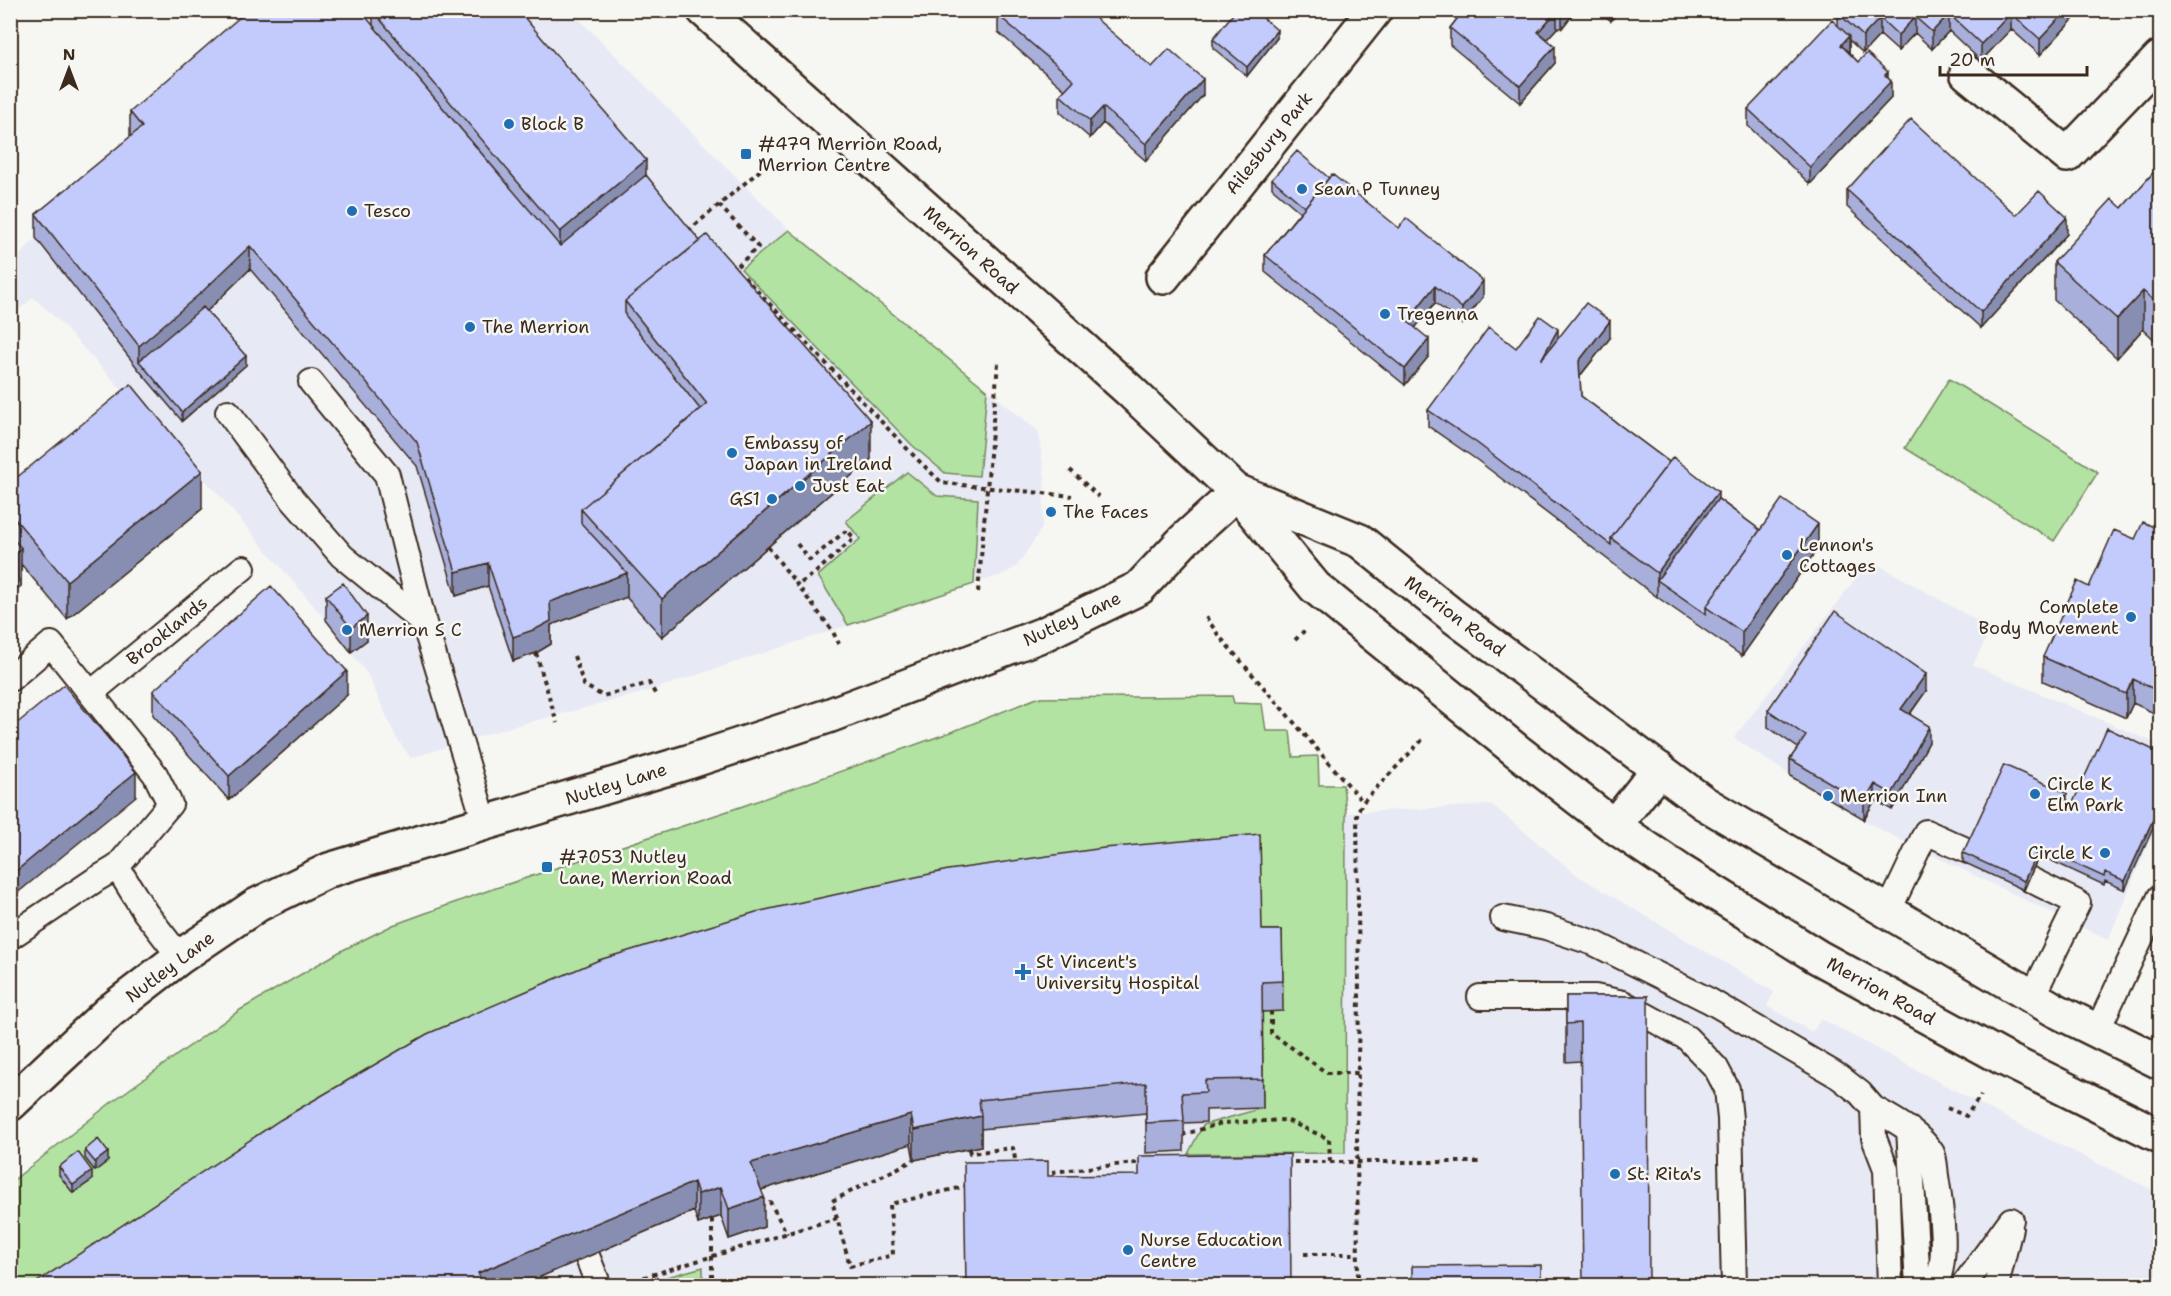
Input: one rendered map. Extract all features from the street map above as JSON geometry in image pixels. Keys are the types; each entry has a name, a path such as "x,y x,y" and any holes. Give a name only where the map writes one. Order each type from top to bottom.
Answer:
{"main road":[{"name":"Merrion Road","path":"704,10 1129,390 1237,492 1315,587 1614,826 1680,871 1818,957 2005,1059 2160,1136"},
{"name":"Ailesbury Park","path":"1163,277 1375,10"},
{"path":"1967,73 2067,155 2160,58"},
{"name":"Merrion Road","path":"1237,492 1360,541 1453,616 1704,803 2032,997 2160,1062"},
{"name":"Nutley Lane","path":"10,1104 110,1011 180,957 257,905 329,870 688,762 828,716 1044,634 1139,588 1184,540 1237,492"},
{"path":"1614,826 1659,769"}],"lane":[{"path":"310,382 387,474 424,623 485,823"},
{"path":"228,412 293,500 342,556 424,623"},
{"name":"Brooklands","path":"91,693 243,568"},
{"path":"10,679 51,644 155,774 170,804 117,867 10,937"},
{"path":"1888,912 1926,831 1968,851"},
{"path":"117,867 145,912 180,957"},
{"path":"2029,879 2078,903 2032,997"},
{"path":"2097,1031 2160,897"},
{"path":"1503,918 1546,927 1594,944 1710,1001 1838,1076 1860,1093 1872,1108 1909,1129 1932,1153 1941,1205 1943,1254 1937,1282 1934,1286"},
{"path":"1480,997 1595,997 1623,1003 1687,1038 1716,1068 1727,1089 1730,1119 1734,1286"},
{"path":"1872,1108 1874,1138 1886,1169 1890,1286"},
{"path":"1909,1129 1918,1286"},
{"path":"1963,1286 2012,1220 1996,1286"},
{"path":"587,1256 599,1286"}],"path":[{"path":"687,232 770,162"},
{"path":"719,205 758,247 735,268 942,483 1072,496"},
{"path":"978,592 998,363"},
{"path":"1070,470 1099,497"},
{"path":"797,544 810,560 847,530 854,538 798,585"},
{"path":"768,547 832,630 839,644"},
{"path":"1206,618 1363,802"},
{"path":"536,653 556,723"},
{"path":"574,656 584,685 603,696 649,683 657,697"},
{"path":"1358,1286 1357,813 1363,802 1424,738"},
{"path":"1271,1011 1271,1033 1327,1073 1358,1073"},
{"path":"1944,1107 1966,1116 2005,1059"},
{"path":"1182,1135 1222,1123 1286,1120 1329,1139 1329,1162"},
{"path":"969,1149 970,1153 1013,1148 1017,1167"},
{"path":"914,1160 832,1201 850,1266 893,1255 890,1204 975,1185"},
{"path":"1040,1174 1150,1162"},
{"path":"1282,1162 1481,1162"},
{"path":"755,1206 770,1202 787,1234"},
{"path":"632,1282 648,1275 712,1258 837,1218"},
{"path":"712,1220 712,1286"},
{"path":"1304,1254 1357,1254"}],"shaded area":[{"path":"276,11 571,11 789,230 1038,431 1045,479 1042,528 1017,566 1004,574 645,692 503,729 411,758 397,739 368,675 326,620 220,496 56,318 33,297 11,317 11,265 130,136"},
{"path":"1870,560 1991,629 1973,665 2160,745 2160,816 2108,940 1881,830 1734,738"},
{"name":"St Vincent's University Hospital","path":"1232,696 1234,703 1262,704 1266,731 1290,731 1293,757 1318,756 1319,785 1343,785 1346,813 1492,805 1578,876 1774,992 1767,1006 1812,1032 1821,1019 2008,1119 2160,1194 2160,1286 11,1286 11,1182 113,1101 240,1010 341,951 383,930 484,892 743,806 954,731 1037,698"}],"green space":[{"path":"789,230 987,390 979,476 945,473 912,445 741,269"},
{"path":"1949,379 2098,472 2054,541 1905,448"},
{"path":"907,472 937,496 978,499 974,584 848,625 818,576 860,539 846,521"},
{"path":"1232,696 1234,703 1262,704 1266,731 1290,731 1293,757 1318,756 1319,785 1343,785 1346,813 1345,1153 1188,1154 1203,1125 1263,1108 1262,1012 71,1285 11,1286 11,1182 113,1101 240,1010 341,951 393,925 484,892 743,806 954,731 1037,698"},
{"path":"703,1267 703,1285 650,1285 649,1282"}],"building":[{"name":"The Merrion","path":"248,10 360,10 560,246 646,175 700,241 625,301 625,315 700,409 581,509 581,523 627,573 550,602 551,621 536,629 513,637 488,563 456,572 417,442 250,246 203,291 139,346 36,214 142,127 130,112"},
{"name":"Block B","path":"374,10 518,10 646,160 560,232"},
{"path":"1002,10 1086,10 1152,67 1169,49 1203,79 1146,144 1103,107 1090,121 1060,95 1074,80 998,15"},
{"path":"1236,10 1254,10 1277,30 1247,67 1213,39"},
{"path":"1464,10 1563,10 1557,11 1538,32 1555,46 1520,86 1450,28"},
{"path":"1841,10 2067,10 2040,39 2011,13 1981,44 1949,14 1932,32 1915,17 1898,35 1880,18 1863,36 1838,13"},
{"path":"1832,20 1849,36 1841,45 1858,62 1867,53 1888,72 1885,75 1891,81 1810,167 1748,109"},
{"path":"1911,119 2016,215 2039,191 2067,217 1981,312 1847,190"},
{"name":"Sean P Tunney","path":"1297,151 1329,178 1305,207 1272,179"},
{"path":"2160,165 2160,306 2143,291 2117,319 2054,262 2112,199 2122,208"},
{"path":"1332,174 1399,228 1406,218 1483,281 1462,308 1435,286 1407,321 1429,339 1405,369 1265,255"},
{"path":"707,235 871,421 662,599 581,509 707,404 625,301"},
{"path":"1586,303 1610,321 1579,361 1581,396 1669,462 1611,538 1611,545 1477,443 1428,410 1489,327 1516,348 1540,316 1558,329 1541,360"},
{"path":"203,307 246,356 182,412 139,361"},
{"path":"131,384 202,471 67,581 10,513 10,483"},
{"path":"1673,457 1718,492 1657,573 1611,538"},
{"path":"1718,499 1760,530 1706,607 1706,614 1657,580"},
{"path":"1782,499 1818,524 1742,632 1706,607"},
{"path":"2143,522 2160,530 2160,692 2133,679 2126,694 2043,657 2077,581 2089,587 2114,530 2135,539"},
{"path":"10,535 21,548 10,557"},
{"path":"343,583 367,616 351,628 326,596"},
{"path":"271,586 347,671 229,776 153,691"},
{"path":"1835,611 1926,674 1901,709 1929,726 1892,794 1875,784 1864,803 1790,759 1806,736 1768,710"},
{"path":"64,685 136,772 10,876 10,729"},
{"path":"2107,728 2160,753 2160,804 2125,881 2105,872 2104,877 2039,847 2024,881 1963,853 2004,765 2067,793 2061,805 2070,809"},
{"path":"1260,834 1262,930 1282,930 1283,981 1262,982 1263,1079 1205,1080 1206,1092 1182,1093 1184,1121 1146,1123 1146,1083 979,1100 981,1116 914,1130 911,1115 751,1163 764,1197 729,1209 721,1187 698,1194 694,1182 478,1273 484,1286 40,1286 37,1282 280,1120 427,1034 599,960 756,912 948,870 1104,848"},
{"name":"St. Rita's","path":"1566,996 1648,996 1649,1286 1583,1286 1580,1023 1566,1024"},
{"path":"98,1139 108,1152 95,1162 85,1150"},
{"path":"78,1152 92,1171 73,1185 59,1167"},
{"name":"Nurse Education Centre","path":"1290,1154 1291,1286 966,1286 964,1162 1048,1161 1048,1176 1139,1175 1139,1156"},
{"path":"1541,1265 1541,1286 1412,1286 1412,1266"}],"place":[{"name":"Block B","path":"509,124"},
{"name":"#479 Merrion Road, Merrion Centre","path":"746,154"},
{"name":"Sean P Tunney","path":"1302,189"},
{"name":"Tesco","path":"352,211"},
{"name":"Tregenna","path":"1385,314"},
{"name":"The Merrion","path":"470,327"},
{"name":"Embassy of Japan in Ireland","path":"732,453"},
{"name":"Just Eat","path":"800,486"},
{"name":"GS1","path":"772,499"},
{"name":"The Faces","path":"1051,512"},
{"name":"Lennon's Cottages","path":"1787,555"},
{"name":"Complete Body Movement","path":"2131,617"},
{"name":"Merrion S C","path":"347,630"},
{"name":"Circle K Elm Park","path":"2035,794"},
{"name":"Merrion Inn","path":"1828,796"},
{"name":"Circle K","path":"2105,853"},
{"name":"#7053 Nutley Lane, Merrion Road","path":"547,867"},
{"name":"St Vincent's University Hospital","path":"1023,972"},
{"name":"St. Rita's","path":"1615,1174"},
{"name":"Nurse Education Centre","path":"1128,1250"}]}
